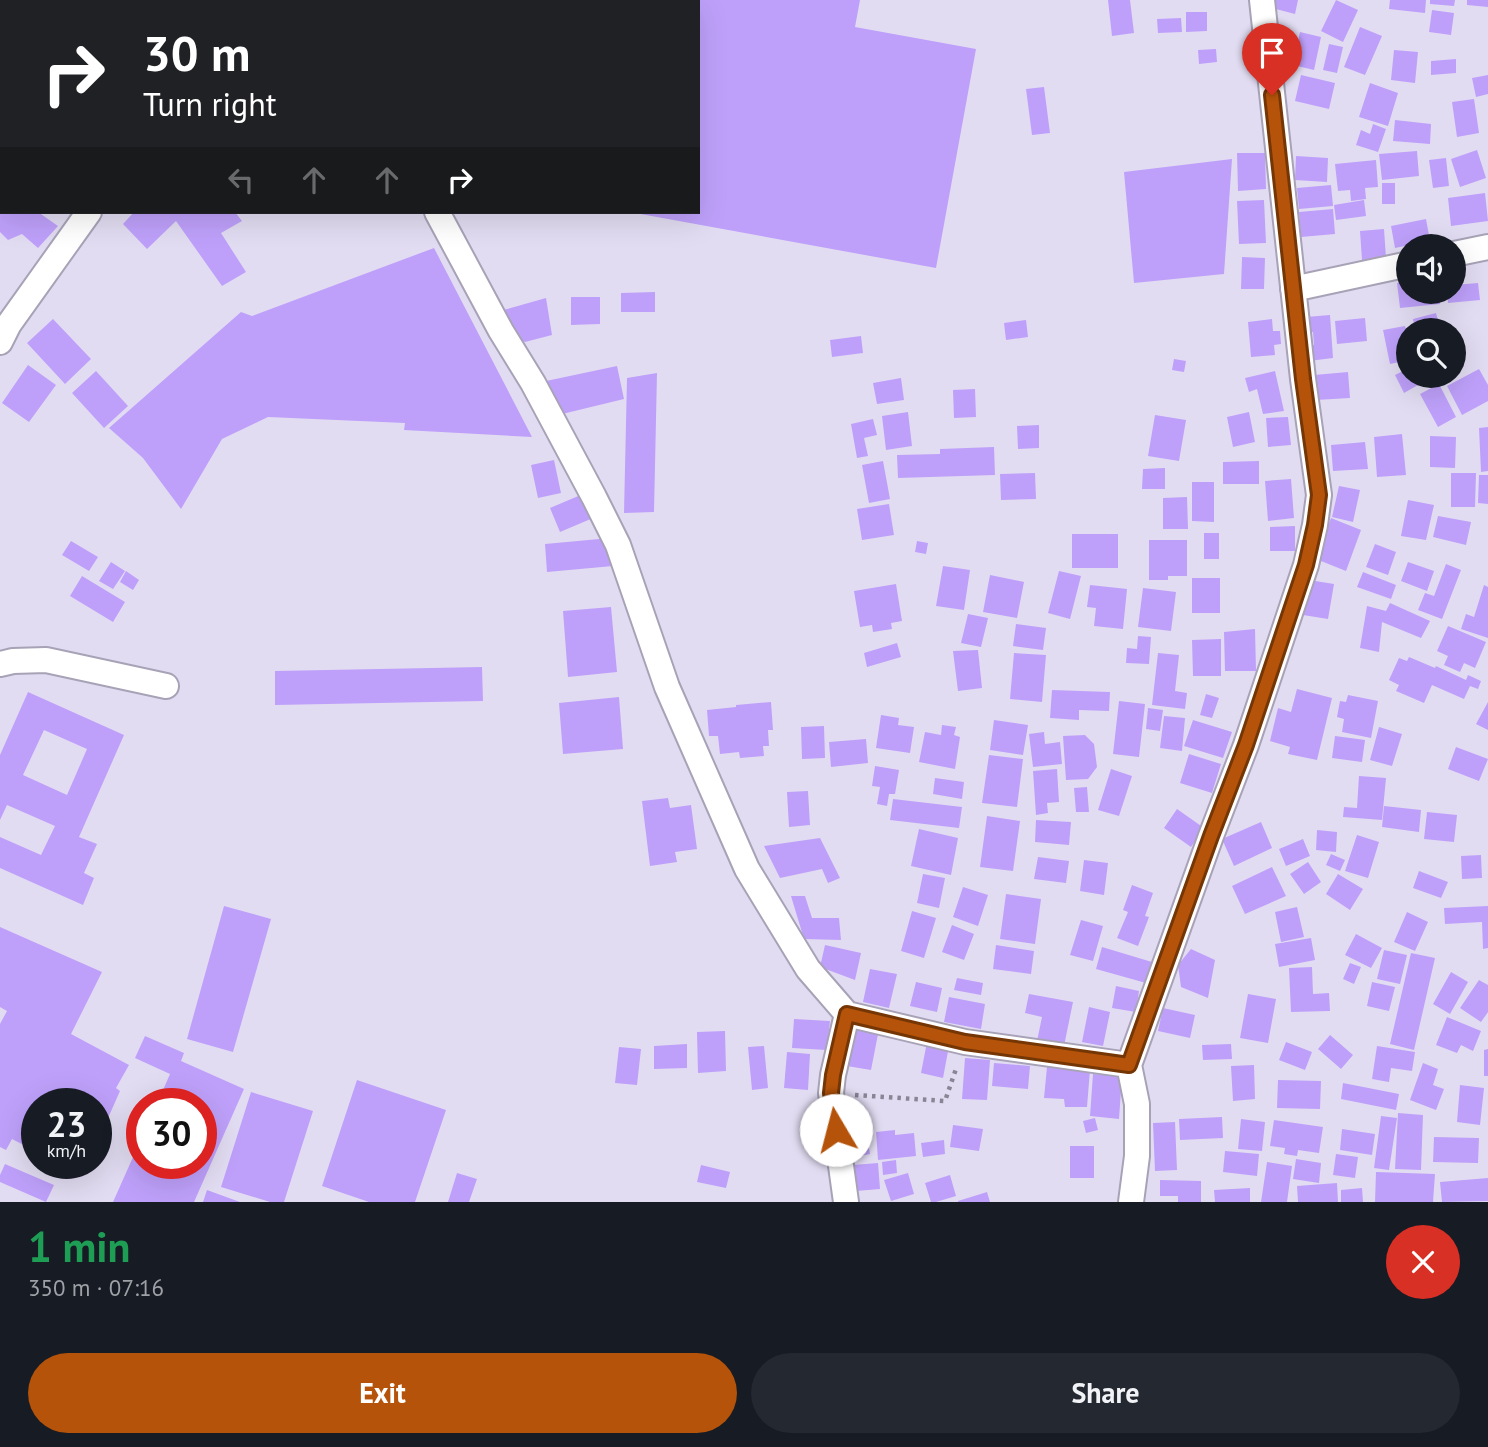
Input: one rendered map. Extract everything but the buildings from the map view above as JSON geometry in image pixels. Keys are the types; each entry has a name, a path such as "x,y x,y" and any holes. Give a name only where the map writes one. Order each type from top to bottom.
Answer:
{"street":[{"path":"1131,1202 1137,1156 1137,1104 1129,1065 1246,745 1306,565 1319,495 1293,289 1262,0"},
{"path":"0,342 9,324 88,214"},
{"path":"438,214 594,496 618,545 667,687 747,869 808,969 847,1014 965,1042 1129,1065"},
{"path":"1466,252 1488,247"},
{"path":"1293,289 1396,267"},
{"path":"0,664 46,660 166,686"},
{"path":"846,1202 831,1093 847,1014"}],"path":[{"path":"831,1093 944,1101 965,1042"}],"route":[{"path":"836,1130 831,1093 847,1014 965,1042 1129,1065 1246,745 1306,565 1315,525 1319,495 1303,379 1272,95"}]}
